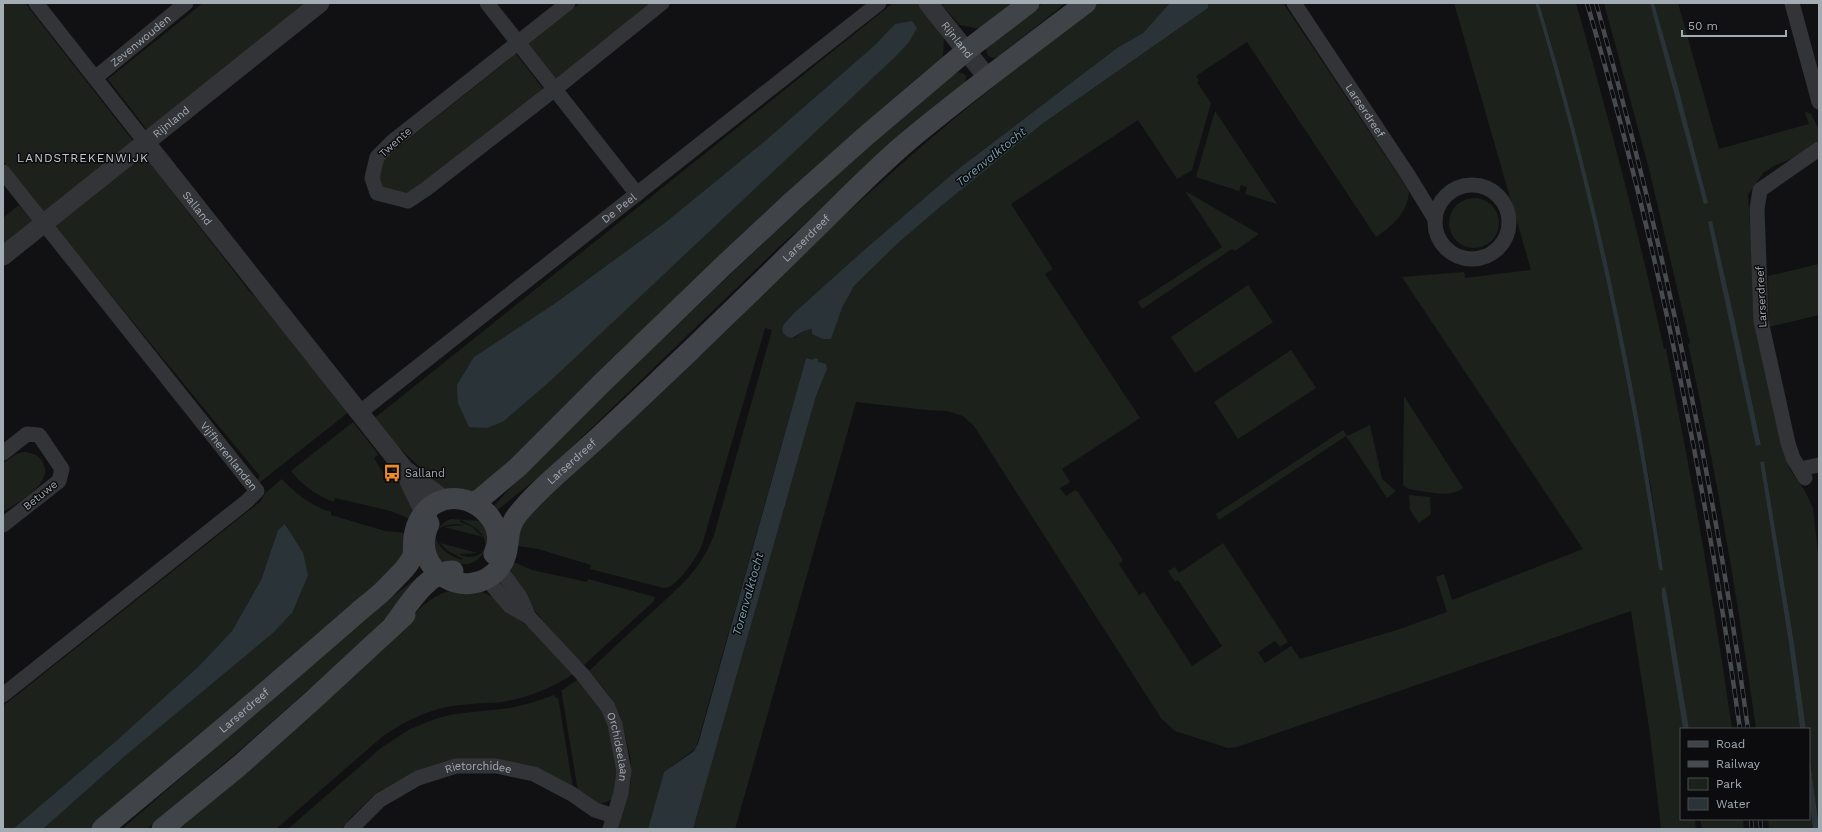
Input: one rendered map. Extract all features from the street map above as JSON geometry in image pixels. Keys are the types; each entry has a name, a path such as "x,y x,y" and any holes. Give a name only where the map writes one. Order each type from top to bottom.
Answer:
{"main road":[{"path":"426,519 446,511 460,509 472,513 479,506 504,488 518,467 603,382 744,247 868,134 966,51 1029,3"},
{"name":"Larserdreef","path":"501,531 511,523 541,489 748,296 853,192 901,147 987,77 1086,3"},
{"path":"162,829 244,761 313,700 394,624 417,594 445,577 452,571 465,574 473,573 487,565 492,568 506,556 508,541 489,516 479,506 459,498 444,500 436,503 426,519 424,537 419,550 445,577"},
{"name":"Larserdreef","path":"102,829 264,694 384,590 406,577 414,570 420,564 419,550"}],"street":[{"name":"Salland","path":"36,3 404,469 444,500"},
{"name":"Zevenwouden","path":"95,78 186,3"},
{"name":"Rijnland","path":"3,256 320,3"},
{"path":"487,3 637,194"},
{"name":"Twente","path":"568,3 392,142 377,157 372,178 377,193 408,201 426,189 556,89 662,3"},
{"name":"De Peel","path":"359,413 880,3"},
{"name":"Rijnland","path":"928,3 987,77"},
{"name":"Larserdreef","path":"1294,3 1408,175 1435,219 1436,230 1440,241 1447,250 1456,256 1468,259 1484,257 1499,248 1506,238 1509,226 1508,213 1503,201 1494,192 1482,186 1469,185 1457,188 1446,196 1438,206 1435,219"},
{"path":"1792,3 1819,102"},
{"name":"Larserdreef","path":"1819,149 1760,190 1757,209 1761,321 1788,443 1793,458 1803,474 1819,465"},
{"path":"3,172 44,223"},
{"name":"Vijfherenlanden","path":"3,693 241,506 257,491 44,223"},
{"name":"Betuwe","path":"3,453 27,434 39,436 62,469 59,480 3,525"},
{"name":"Salland","path":"404,469 426,519"},
{"name":"Orchideelaan","path":"492,568 510,606 529,617 582,674 608,707 615,724 621,749 624,772 612,823"},
{"name":"Rietorchidee","path":"356,827 380,800 418,778 456,766 496,766 534,774 572,794 612,823"}],"green space":[{"path":"3,3 25,3 133,141 44,212 3,161"},
{"path":"203,3 309,3 147,130 108,79"},
{"path":"580,3 654,3 557,80 528,44"},
{"path":"893,3 920,3 937,23 944,39 943,57 858,130 478,491 465,493 443,489 371,421","holes":["873,47 547,384 504,421 474,357 557,302 666,222 766,140"]},
{"path":"940,3 1011,3 979,29 960,25"},
{"path":"1043,3 1066,3 997,57 994,58 988,56 986,49 989,45"},
{"path":"1095,3 1170,3 1143,33 1117,48 957,170 795,312 784,324 782,329 783,333 795,338 803,331 812,329 823,339 826,338 854,286 898,243 1042,124 1208,8 1208,3 1283,3 1409,191 1406,206 1398,218 1376,237 1247,42 1196,76 1199,80 1197,82 1211,103 1192,170 1177,179 1138,120 1011,204 1053,269 1045,274 1140,418 1062,469 1070,482 1060,488 1066,496 1075,490 1078,492 1123,560 1119,564 1139,595 1144,592 1192,666 1222,646 1178,580 1175,582 1168,571 1175,567 1179,573 1223,543 1288,642 1280,647 1275,641 1258,652 1265,663 1291,646 1300,659 1400,629 1447,612 1436,577 1444,574 1452,600 1583,549 1402,277 1464,272 1465,278 1531,270 1454,3 1535,3 1574,143 1591,213 1622,355 1648,498 1659,570 1663,570 1651,488 1615,300 1550,39 1539,3 1576,3 1612,133 1634,219 1664,349 1666,349 1702,539 1732,728 1689,728 1667,595 1665,588 1662,588 1683,728 1680,728 1680,820 1695,820 1696,829 1661,829 1650,734 1631,611 1237,747 1228,748 1175,731 1161,718 974,426 963,416 947,411 856,402 735,829 693,829 816,396 827,369 806,358 696,748 664,772 648,829 618,829 631,781 631,760 620,715 609,695 589,671 687,579 702,559 708,548 714,535 772,330 765,328 702,545 696,557 675,583 664,588 590,569 591,565 538,549 518,546 515,544 520,522 802,254 947,125"},
{"path":"1604,3 1650,3 1708,203 1677,83 1654,3 1678,3 1719,149 1809,124 1805,113 1807,112 1811,114 1818,128 1819,139 1816,144 1805,153 1774,166 1763,173 1748,195 1756,326 1784,455 1790,470 1805,491 1813,508 1819,563 1819,827 1810,760 1810,728 1806,728 1794,643 1764,461 1760,462 1789,644 1800,728 1756,728 1726,536 1688,344 1690,343 1649,169","holes":["1708,222 1737,331 1761,445 1757,446"]},
{"path":"516,54 544,90 412,194 382,189 378,171 385,158"},
{"path":"956,72 963,73 966,76 965,83 939,104 781,245 550,468 495,512 491,509 551,444 794,214 889,128"},
{"path":"1215,111 1277,204 1245,194 1247,187 1241,185 1239,191 1196,177"},
{"path":"142,153 250,292 272,313 350,411 259,483 257,480 260,476 53,224"},
{"path":"1185,191 1259,234 1235,251 1232,249 1142,309 1138,302 1222,247"},
{"path":"1474,198 1484,200 1492,205 1497,213 1499,223 1497,233 1492,241 1484,246 1474,248 1464,246 1456,241 1451,233 1449,223 1451,213 1456,205 1464,200"},
{"path":"19,205 33,221 3,245 3,218"},
{"path":"1819,264 1819,315 1769,327 1768,276"},
{"path":"1248,285 1273,322 1195,373 1171,337"},
{"path":"1291,350 1316,388 1238,439 1214,402"},
{"path":"1404,396 1463,488 1444,494 1408,489 1403,485"},
{"path":"353,422 378,455 374,458 387,479 395,474 402,485 410,501 412,520 391,511 335,498 334,502 310,490 291,471"},
{"path":"1370,425 1382,479 1396,491 1387,498 1346,436 1219,520 1216,514 1343,430 1347,436"},
{"path":"23,452 33,454 42,461 45,469 44,477 40,484 26,497 3,512 3,463"},
{"path":"282,479 304,499 331,512 331,515 385,531 406,533 407,546 394,569 93,829 43,829 125,756 273,633 292,613 291,535 286,524 278,530 261,580 232,631 198,667 116,741 13,829 3,829 3,706 261,501 265,493"},
{"path":"1409,495 1430,497 1431,514 1419,523 1410,510"},
{"path":"451,519 481,521 486,532 487,542 484,552 477,560 468,564 440,562 436,557 434,544 435,538 437,531 445,522","holes":["460,520 473,527 483,537 471,526 460,522","460,524 464,525 444,527 483,537 485,541 485,548 481,553 468,557 459,554 478,553 440,543 448,551 463,559 462,560 444,551 439,545 436,535 437,531 444,526"]},
{"path":"514,562 532,570 587,582 588,579 655,597 654,601 584,665 542,620 523,594 510,569"},
{"path":"425,571 427,575 363,641 248,743 147,829 122,829 350,631"},
{"path":"457,589 478,590 497,599 509,612 541,637 573,674 557,684 521,698 502,702 460,705 443,708 428,712 408,721 383,736 276,829 175,829 398,632 424,605 438,595"},
{"path":"577,680 606,716 618,763 613,799 598,805 578,791 563,694 561,691"},
{"path":"554,695 556,698 558,697 573,788 538,770 416,771 376,793 351,817 342,829 288,829 381,748 410,729 438,718 455,714 510,708"},
{"path":"1810,806 1813,829 1769,829 1768,820 1810,820"},
{"path":"1700,820 1743,820 1744,829 1702,829"}],"water":[{"name":"Torenvalktocht","path":"1170,3 1208,3 1208,8 1042,124 898,243 854,286 842,308 831,339 823,339 812,334 812,329 804,331 791,338 783,333 782,329 784,324 795,312 957,170 1117,48 1143,33"},
{"path":"1535,3 1539,3 1559,73 1578,143 1612,284 1640,426 1663,570 1659,570 1648,498 1622,355 1591,213 1574,143"},
{"path":"1650,3 1654,3 1677,83 1708,203 1704,204"},
{"path":"912,21 917,28 909,42 896,56 547,384 504,421 487,428 469,427 458,403 457,385 474,357 557,302 666,222 766,140 875,45 895,24"},
{"path":"1712,221 1761,445 1756,446 1708,222"},
{"name":"Torenvalktocht","path":"806,358 813,360 814,358 818,359 818,362 826,364 827,369 816,396 693,829 648,829 664,772 694,751 698,744"},
{"path":"1764,461 1794,643 1806,728 1800,728 1789,644 1760,462"},
{"path":"285,524 303,553 308,575 292,613 273,633 125,756 43,829 13,829 116,741 198,667 232,631 261,580 278,530"},
{"path":"1665,587 1667,595 1689,728 1683,728 1662,588"},
{"path":"1810,761 1819,829 1813,829 1810,806"}],"railway":[{"path":"1587,3 1636,182 1677,363 1712,546 1740,728"},
{"path":"1596,3 1643,182 1685,363 1720,546 1748,728"},
{"path":"1751,820 1752,829"},
{"path":"1760,820 1761,829"}],"place":[{"name":"Salland","path":"392,473"}],"district":[{"name":"LANDSTREKENWIJK","path":"83,158"}]}
